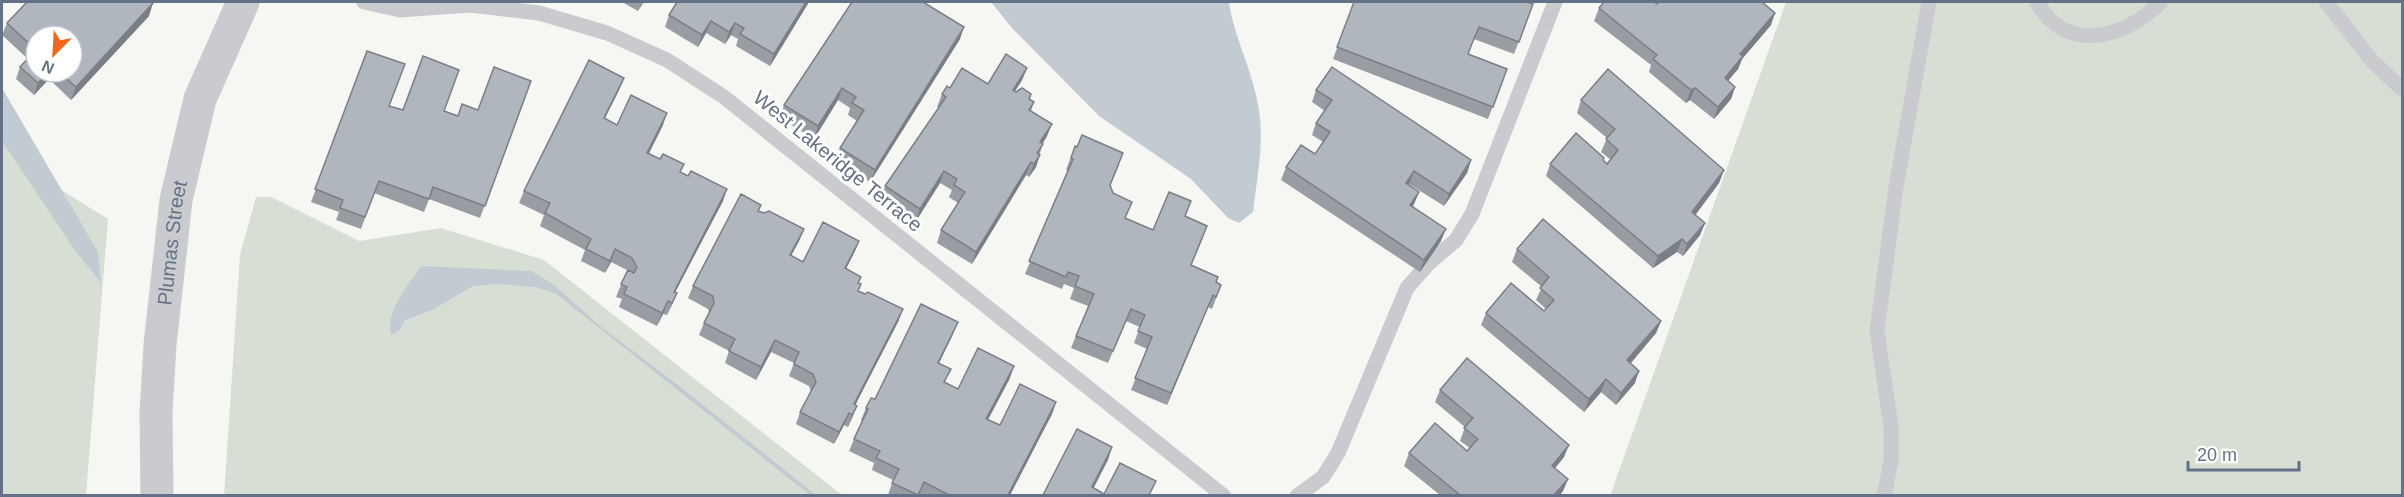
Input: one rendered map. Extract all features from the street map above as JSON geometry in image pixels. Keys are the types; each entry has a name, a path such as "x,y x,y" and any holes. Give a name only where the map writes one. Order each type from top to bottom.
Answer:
{"street":[{"name":"Plumas Street","path":"158,495 156,412 160,345 176,200 200,99 243,2"}],"lane":[{"name":"West Lakeridge Terrace","path":"364,2 400,10 470,5 539,14 607,33 667,60 724,97 1224,495"},
{"path":"1297,495 1323,477 1338,453 1407,288 1428,264 1456,240 1472,214 1555,2"},
{"path":"1884,495 1891,461 1891,428 1877,331 1896,188 1929,2"},
{"path":"2037,2 2045,16 2066,32 2085,36 2109,34 2136,22 2161,2"},
{"path":"2326,2 2372,61 2403,89"}],"shaded area":[{"path":"991,2 1229,2 1231,15 1252,79 1260,118 1260,158 1253,212 1239,223 1228,218 1191,179 1099,116 1012,28"},
{"path":"1786,2 2402,2 2402,495 1610,496"},
{"path":"2,88 98,252 101,283 74,249 2,141"},
{"path":"2,123 34,173 108,219 86,495 2,495"},
{"path":"256,197 271,197 359,241 441,228 544,260 842,495 224,496 240,255"},
{"path":"421,266 532,271 554,285 600,326 816,495 810,495 555,293 535,287 496,284 473,286 434,309 404,321 400,330 391,335 391,317"}],"building":[{"path":"27,2 153,3 84,78 84,24 24,24 24,39 7,23"},
{"path":"677,2 806,2 774,54 740,34 744,28 735,23 729,32 711,21 702,35 669,15"},
{"path":"852,2 923,2 964,27 875,170 840,148 864,110 852,103 856,97 842,88 818,126 784,105"},
{"path":"1354,2 1527,2 1533,4 1519,42 1479,27 1473,41 1468,54 1507,69 1493,107 1337,47"},
{"path":"1604,2 1654,2 1657,4 1658,2 1762,2 1775,13 1740,54 1743,56 1725,78 1735,87 1718,107 1695,88 1691,90 1653,59 1657,55 1599,8"},
{"path":"367,51 405,64 389,106 403,110 423,56 459,70 444,111 458,116 462,104 478,110 494,67 531,81 485,206 433,187 429,199 379,181 365,217 340,208 343,200 315,189"},
{"path":"1006,54 1027,68 1013,90 1016,92 1022,88 1031,94 1029,99 1034,102 1029,110 1052,124 1040,142 1043,144 1037,153 1040,155 1034,164 1031,162 976,252 941,230 965,192 954,185 957,179 944,171 920,209 885,186 946,97 942,94 947,86 950,88 962,68 988,84"},
{"path":"589,60 624,78 604,118 617,125 631,95 667,113 647,153 660,159 663,154 684,164 680,172 688,176 691,171 727,189 674,292 677,293 672,303 668,301 662,313 624,294 627,287 621,284 628,270 634,273 637,267 632,258 615,249 610,261 586,249 591,239 545,213 550,203 524,191"},
{"path":"1332,67 1471,160 1449,194 1414,171 1406,183 1419,192 1410,205 1446,229 1424,260 1286,167 1301,145 1315,154 1330,132 1316,123 1332,100 1316,90"},
{"path":"1608,69 1724,170 1692,212 1705,223 1687,244 1682,239 1658,256 1550,164 1576,133 1604,158 1607,164 1618,150 1606,139 1615,129 1581,100"},
{"path":"1082,135 1123,153 1110,185 1113,193 1132,202 1125,218 1153,230 1169,192 1191,201 1185,216 1207,226 1191,265 1218,277 1216,282 1221,285 1216,297 1213,295 1171,393 1135,378 1152,337 1138,331 1145,315 1131,309 1113,351 1076,336 1094,294 1075,286 1079,276 1068,272 1066,277 1029,261 1073,159 1071,158 1075,146 1077,147"},
{"path":"741,194 761,205 758,211 764,213 769,211 804,229 790,255 803,262 823,222 859,241 845,268 861,277 858,291 865,294 868,292 903,309 854,404 857,406 852,415 849,413 839,432 800,412 816,382 813,374 794,364 799,352 775,340 761,367 729,351 735,339 704,323 714,303 713,296 693,286"},
{"path":"1543,219 1661,321 1627,360 1639,371 1621,393 1606,379 1589,399 1486,313 1511,283 1544,311 1554,300 1540,288 1549,277 1517,249"},
{"path":"921,304 958,322 938,363 951,369 944,382 958,389 978,348 1014,366 986,419 1000,425 1020,384 1056,402 1008,495 946,495 924,482 918,495 892,483 899,469 876,458 880,451 854,439 868,409 866,408 871,398 875,399"},
{"path":"1467,358 1569,445 1552,466 1568,479 1554,495 1460,495 1409,453 1435,423 1467,451 1478,439 1464,428 1473,418 1440,390"},
{"path":"1077,429 1112,447 1092,487 1104,494 1120,463 1156,481 1149,495 1043,495"}]}
